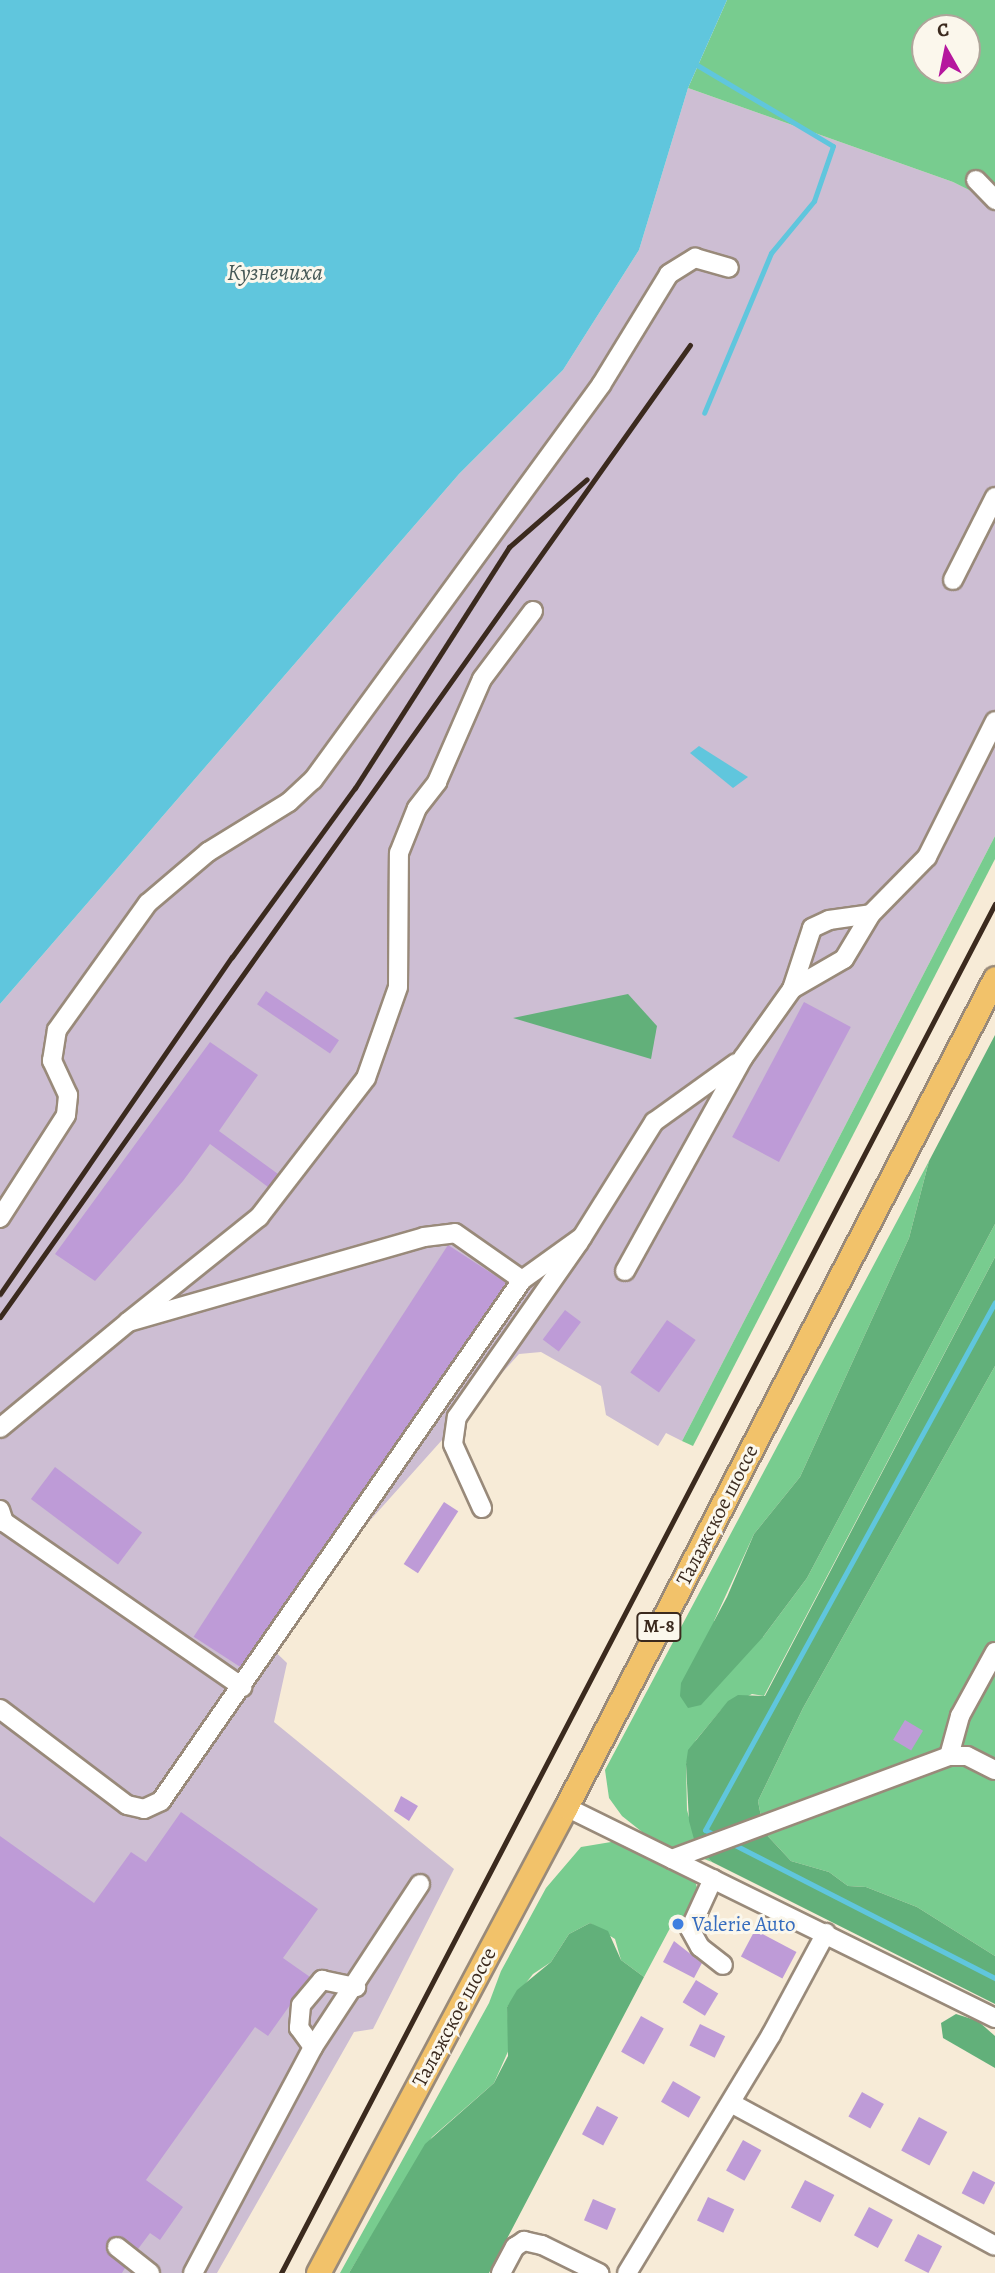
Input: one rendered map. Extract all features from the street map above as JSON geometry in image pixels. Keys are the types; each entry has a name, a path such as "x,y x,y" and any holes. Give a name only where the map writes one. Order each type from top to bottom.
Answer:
{"main road":[{"name":"Талажское шоссе","path":"318,2273 566,1807 995,978"}],"lane":[{"path":"976,180 995,200"},
{"path":"0,1218 66,1115 68,1095 52,1061 57,1030 148,903 208,852 289,802 313,780 601,386 669,274 695,258 729,268"},
{"path":"953,580 995,497"},
{"path":"0,1427 259,1217 366,1078 398,987 399,853 416,808 437,782 482,678 533,611"},
{"path":"792,989 844,959 872,914 927,857 995,721"},
{"path":"625,1271 743,1058 792,989 812,928 829,920 872,914"},
{"path":"482,1508 453,1444 457,1417 582,1237 654,1122 743,1058"},
{"path":"128,1322 442,1233 455,1233 522,1280"},
{"path":"0,1709 127,1805 144,1809 161,1801 242,1688 522,1280 582,1237"},
{"path":"1,1520 242,1688"},
{"path":"949,1756 960,1716 995,1652"},
{"path":"672,1859 949,1756 967,1756 995,1770"},
{"path":"566,1807 995,2018"},
{"path":"713,1879 690,1929 700,1947 723,1965"},
{"path":"193,2273 313,2047 356,1987 420,1884"},
{"path":"627,2273 731,2103 826,1933"},
{"path":"313,2047 299,2028 301,2005 322,1980 356,1987"},
{"path":"731,2103 995,2246"},
{"path":"501,2273 515,2247 524,2241 542,2245 599,2273"},
{"path":"117,2247 150,2273"}],"shaded area":[{"path":"688,88 953,182 995,203 995,836 682,1441 666,1433 658,1446 606,1415 601,1386 541,1352 519,1354 263,1640 287,1663 274,1722 454,1869 373,2029 354,2032 217,2273 0,2273 0,1004 459,474 563,370 639,250"}],"green space":[{"path":"727,0 995,0 995,203 953,182 688,88"},
{"path":"995,836 995,859 693,1446 682,1441"},
{"path":"628,994 657,1026 651,1059 513,1018"},
{"path":"995,1035 995,1224 807,1578 763,1637 701,1705 688,1708 680,1696 681,1683 727,1597 754,1534 800,1477 909,1238 929,1161"},
{"path":"929,1161 909,1238 800,1477 754,1534 714,1621 763,1637 807,1578 995,1224 995,1257 764,1696 752,1694 721,1710 696,1740 686,1764 687,1810 696,1843 712,1862 651,1839 622,1816 609,1798 605,1770"},
{"path":"995,1257 995,1366 803,1708 758,1801 764,1832 791,1861 829,1872 848,1886 866,1887 917,1907 995,1956 995,2004 712,1862 695,1843 689,1821 686,1764 688,1750 728,1701 738,1695 765,1696"},
{"path":"995,1366 995,1956 917,1907 866,1887 848,1886 829,1872 791,1861 764,1832 758,1801 803,1708"},
{"path":"623,1840 694,1877 698,1891 688,1919 677,1915 644,1977 621,1960 615,1939 590,1923 569,1934 551,1962 533,1974 507,2007 510,2047 494,2083 432,2137 349,2273 340,2273 489,2003 501,1971 546,1888 581,1847"},
{"path":"590,1923 608,1931 621,1960 644,1977 489,2273 349,2273 425,2144 494,2083 508,2056 507,2007 517,1990 551,1962 569,1934"},
{"path":"956,2014 978,2021 995,2036 995,2068 943,2038 941,2023"}],"water":[{"name":"Кузнечиха","path":"0,0 727,0 688,88 639,250 563,370 459,474 0,1004"},
{"path":"699,746 748,777 733,788 690,753"}],"building":[{"path":"266,991 339,1040 330,1053 257,1004"},
{"path":"804,1002 851,1027 779,1162 732,1137"},
{"path":"210,1042 258,1075 219,1131 278,1174 268,1187 210,1144 183,1181 95,1281 55,1254"},
{"path":"448,1245 506,1283 252,1674 194,1637"},
{"path":"565,1310 581,1322 559,1352 543,1340"},
{"path":"667,1320 696,1340 659,1393 630,1372"},
{"path":"55,1467 142,1533 118,1565 31,1499"},
{"path":"444,1502 458,1511 418,1573 404,1564"},
{"path":"905,1720 923,1731 911,1751 893,1740"},
{"path":"401,1796 418,1806 409,1821 394,1811"},
{"path":"181,1812 318,1909 283,1958 310,1977 268,2036 255,2027 146,2180 183,2207 160,2240 150,2233 138,2249 119,2236 109,2239 106,2251 125,2268 122,2273 0,2273 0,1836 94,1903 131,1852 146,1862"},
{"path":"755,1930 796,1952 782,1979 741,1956"},
{"path":"674,1941 702,1963 694,1978 663,1962"},
{"path":"696,1980 718,1993 705,2016 683,2002"},
{"path":"641,2016 664,2029 644,2064 621,2052"},
{"path":"700,2024 725,2036 715,2058 689,2046"},
{"path":"673,2081 701,2097 689,2118 661,2102"},
{"path":"862,2092 884,2104 870,2129 848,2116"},
{"path":"597,2106 618,2117 603,2146 582,2134"},
{"path":"919,2117 947,2132 929,2166 901,2151"},
{"path":"743,2140 761,2150 744,2181 726,2171"},
{"path":"973,2171 995,2182 984,2205 962,2193"},
{"path":"805,2180 834,2195 820,2223 791,2208"},
{"path":"708,2197 734,2209 723,2233 697,2221"},
{"path":"593,2199 616,2209 607,2230 584,2220"},
{"path":"869,2207 893,2220 878,2248 854,2235"},
{"path":"918,2234 942,2246 928,2273 904,2261"}],"waterway":[{"path":"697,65 833,146 814,201 771,253 704,413"},
{"path":"717,1836 705,1830 995,1302"},
{"path":"729,1842 995,1978"}],"railway":[{"path":"0,1317 690,345"},
{"path":"0,1294 232,957 355,788 509,547 587,479"},
{"path":"281,2273 995,904"}],"place":[{"name":"Valerie Auto","path":"678,1924"}]}
